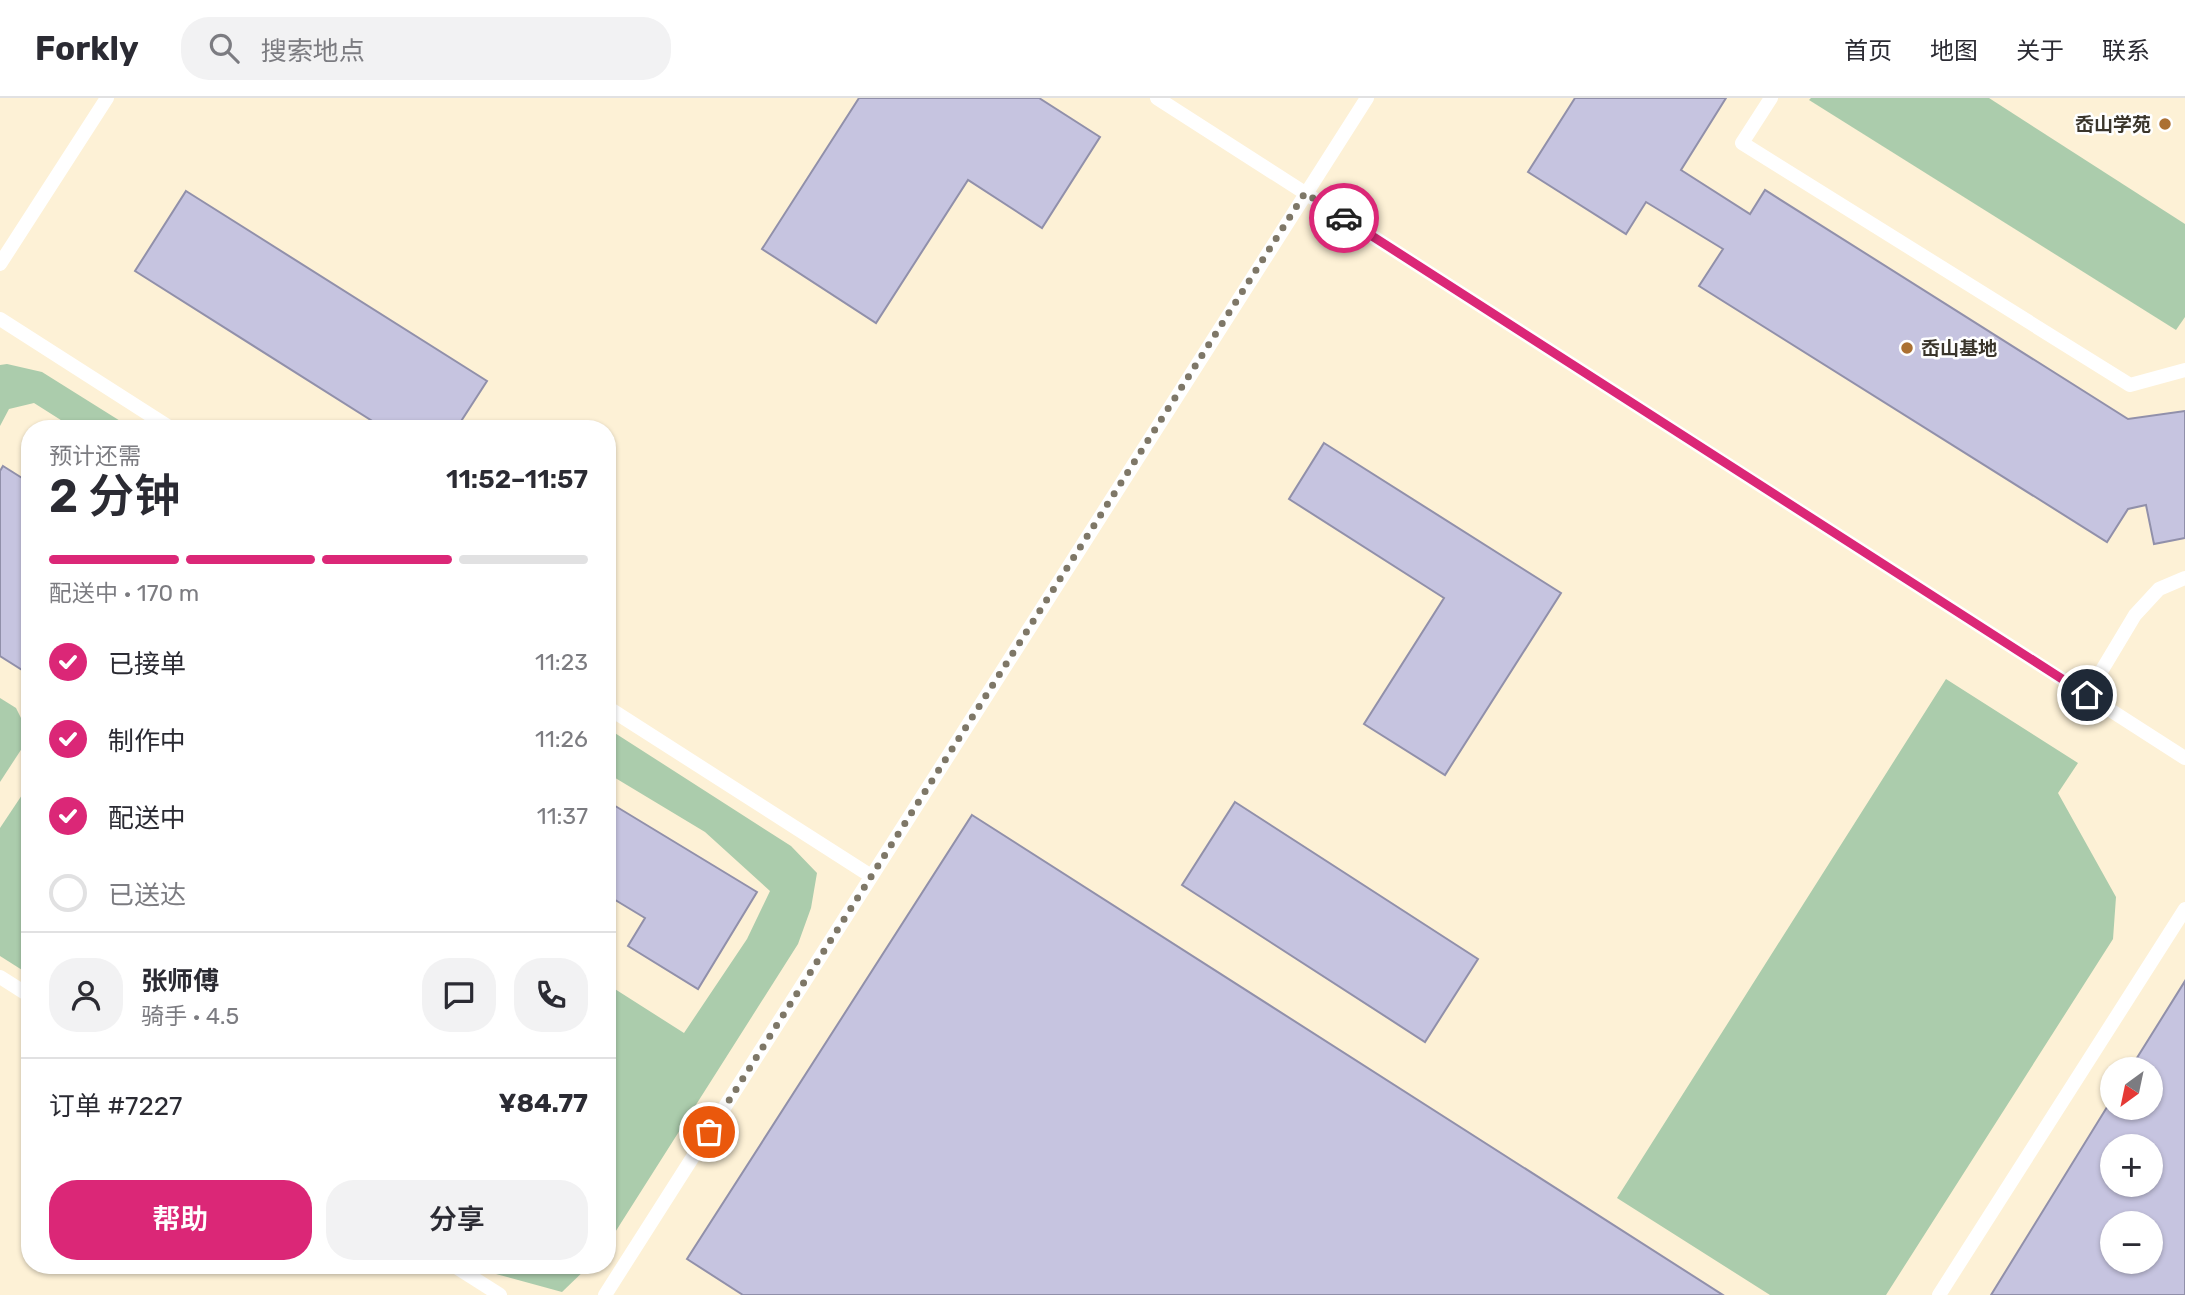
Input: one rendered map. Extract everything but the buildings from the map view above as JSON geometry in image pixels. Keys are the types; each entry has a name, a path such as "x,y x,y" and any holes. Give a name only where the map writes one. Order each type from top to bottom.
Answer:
{"lane":[{"path":"0,264 107,98"},
{"path":"1157,98 2185,758"},
{"path":"605,1295 1367,98"},
{"path":"1771,98 1742,143 2130,386 2185,370"},
{"path":"0,319 158,420"},
{"path":"2087,695 2135,615 2159,589 2185,578"},
{"path":"616,713 871,876"},
{"path":"1939,1295 2185,909"},
{"path":"0,977 21,990"},
{"path":"467,1274 500,1295"}],"green space":[{"path":"1989,98 2185,224 2185,317 2176,330 1809,100"},
{"path":"7,364 42,372 119,420 61,420 34,403 9,409 0,426 0,365"},
{"path":"1946,679 2078,763 2058,793 2116,897 2113,939 1886,1295 1770,1295 1617,1198"},
{"path":"0,698 16,708 21,718 21,750 0,782"},
{"path":"616,734 791,846 817,873 811,908 798,944 616,1231 616,990 684,1033 747,939 770,891 705,832 616,778"},
{"path":"21,796 21,969 0,956 0,828"},
{"path":"496,1274 581,1274 562,1292"}],"way so far":[{"path":"709,1132 1305,193 1344,218"}],"place":[{"name":"岙山学苑","path":"2165,124"},
{"name":"岙山基地","path":"1907,348"}],"route":[{"path":"1344,218 2087,695"}]}
